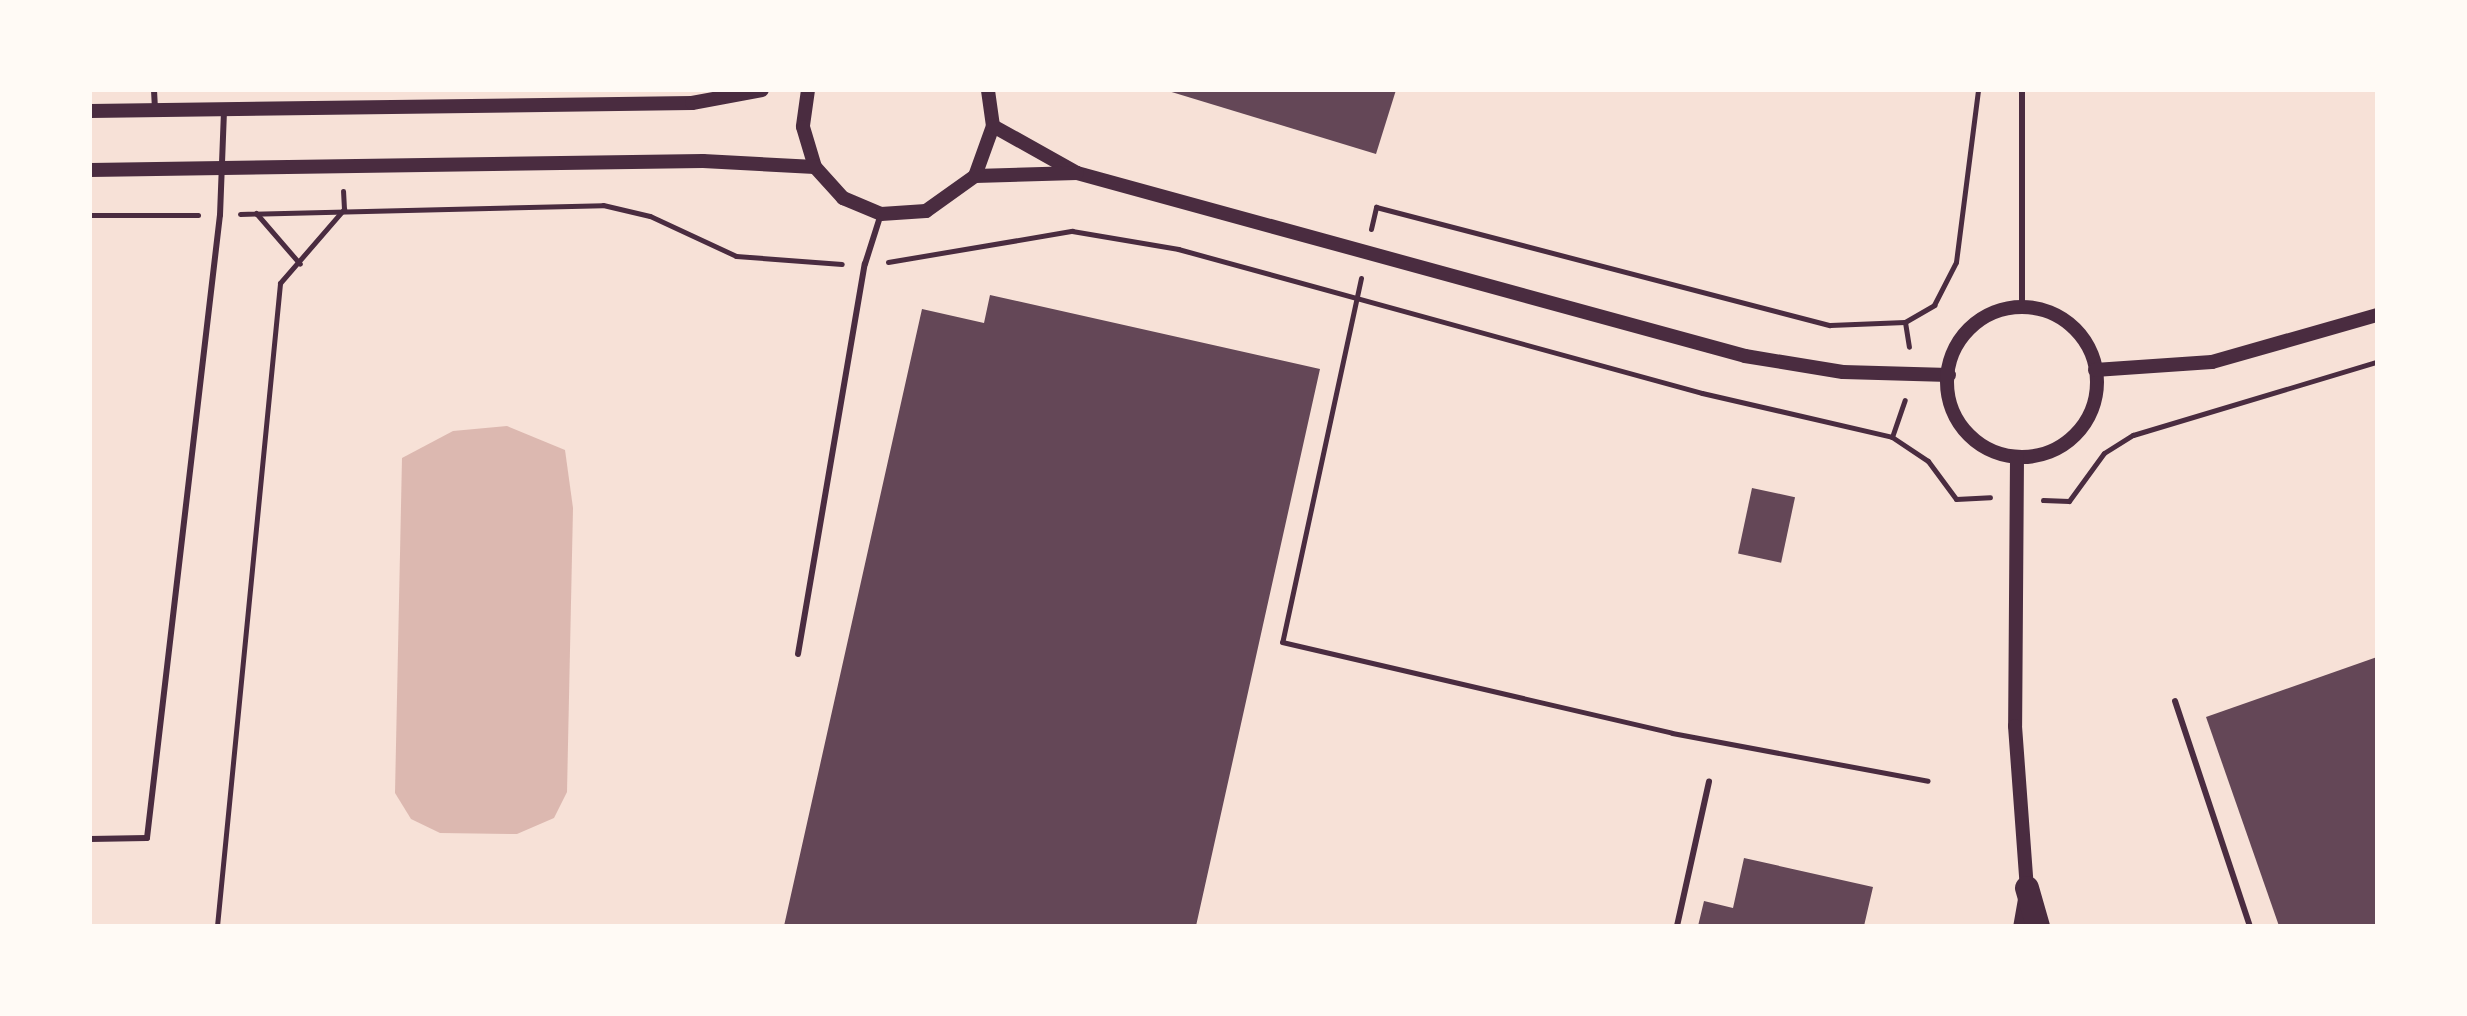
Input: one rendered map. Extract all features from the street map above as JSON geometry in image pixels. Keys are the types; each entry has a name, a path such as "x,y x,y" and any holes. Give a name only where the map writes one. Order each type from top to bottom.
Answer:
{"highway":[{"path":"2027,888 2038,926"}],"street":[{"path":"90,111 692,103 762,90"},
{"path":"808,90 803,127 815,167 843,198 881,214 926,211 975,176 1077,173"},
{"path":"975,176 993,126 988,90"},
{"path":"993,126 1077,173 1745,356 1803,368 1949,375"},
{"path":"90,170 703,161 815,167"},
{"path":"2022,306 2047,310 2077,329 2095,370 2094,405 2082,428 2058,448 2017,457 1980,444 1961,426 1947,392 1951,355 1973,324 2022,306"},
{"path":"2095,370 2212,362 2377,315"},
{"path":"2017,457 2014,497 2015,726 2027,888 2020,926"}],"lane":[{"path":"154,90 155,110"},
{"path":"2022,90 2022,306"},
{"path":"90,839 147,838 220,215 224,110"},
{"path":"798,654 865,264 881,214"},
{"path":"2175,701 2250,926"},
{"path":"1677,926 1709,782"}],"path":[{"path":"1376,207 1830,325 1905,322 1934,305 1956,262 1978,90"},
{"path":"217,926 280,283 300,264 344,209 343,166"},
{"path":"90,215 220,215 344,209 603,205 650,216 736,256 865,264 1072,231 1178,249 1892,437 1928,461 1956,499 2014,497 2069,501 2104,453 2133,435 2377,362"},
{"path":"256,213 300,264"},
{"path":"1356,298 1282,642 1672,733 1928,781"},
{"path":"1892,437 1913,375 1905,322"}],"shaded area":[{"path":"507,426 565,450 573,508 567,792 554,818 517,834 440,833 411,819 395,793 402,458 453,431"}],"building":[{"path":"1165,90 1396,90 1376,154"},
{"path":"990,295 1320,369 1196,926 784,926 922,309 984,323"},
{"path":"1752,488 1795,497 1781,563 1738,554"},
{"path":"2377,657 2377,926 2279,926 2206,717"},
{"path":"1744,858 1873,887 1864,926 1698,926 1704,901 1733,908"}]}
